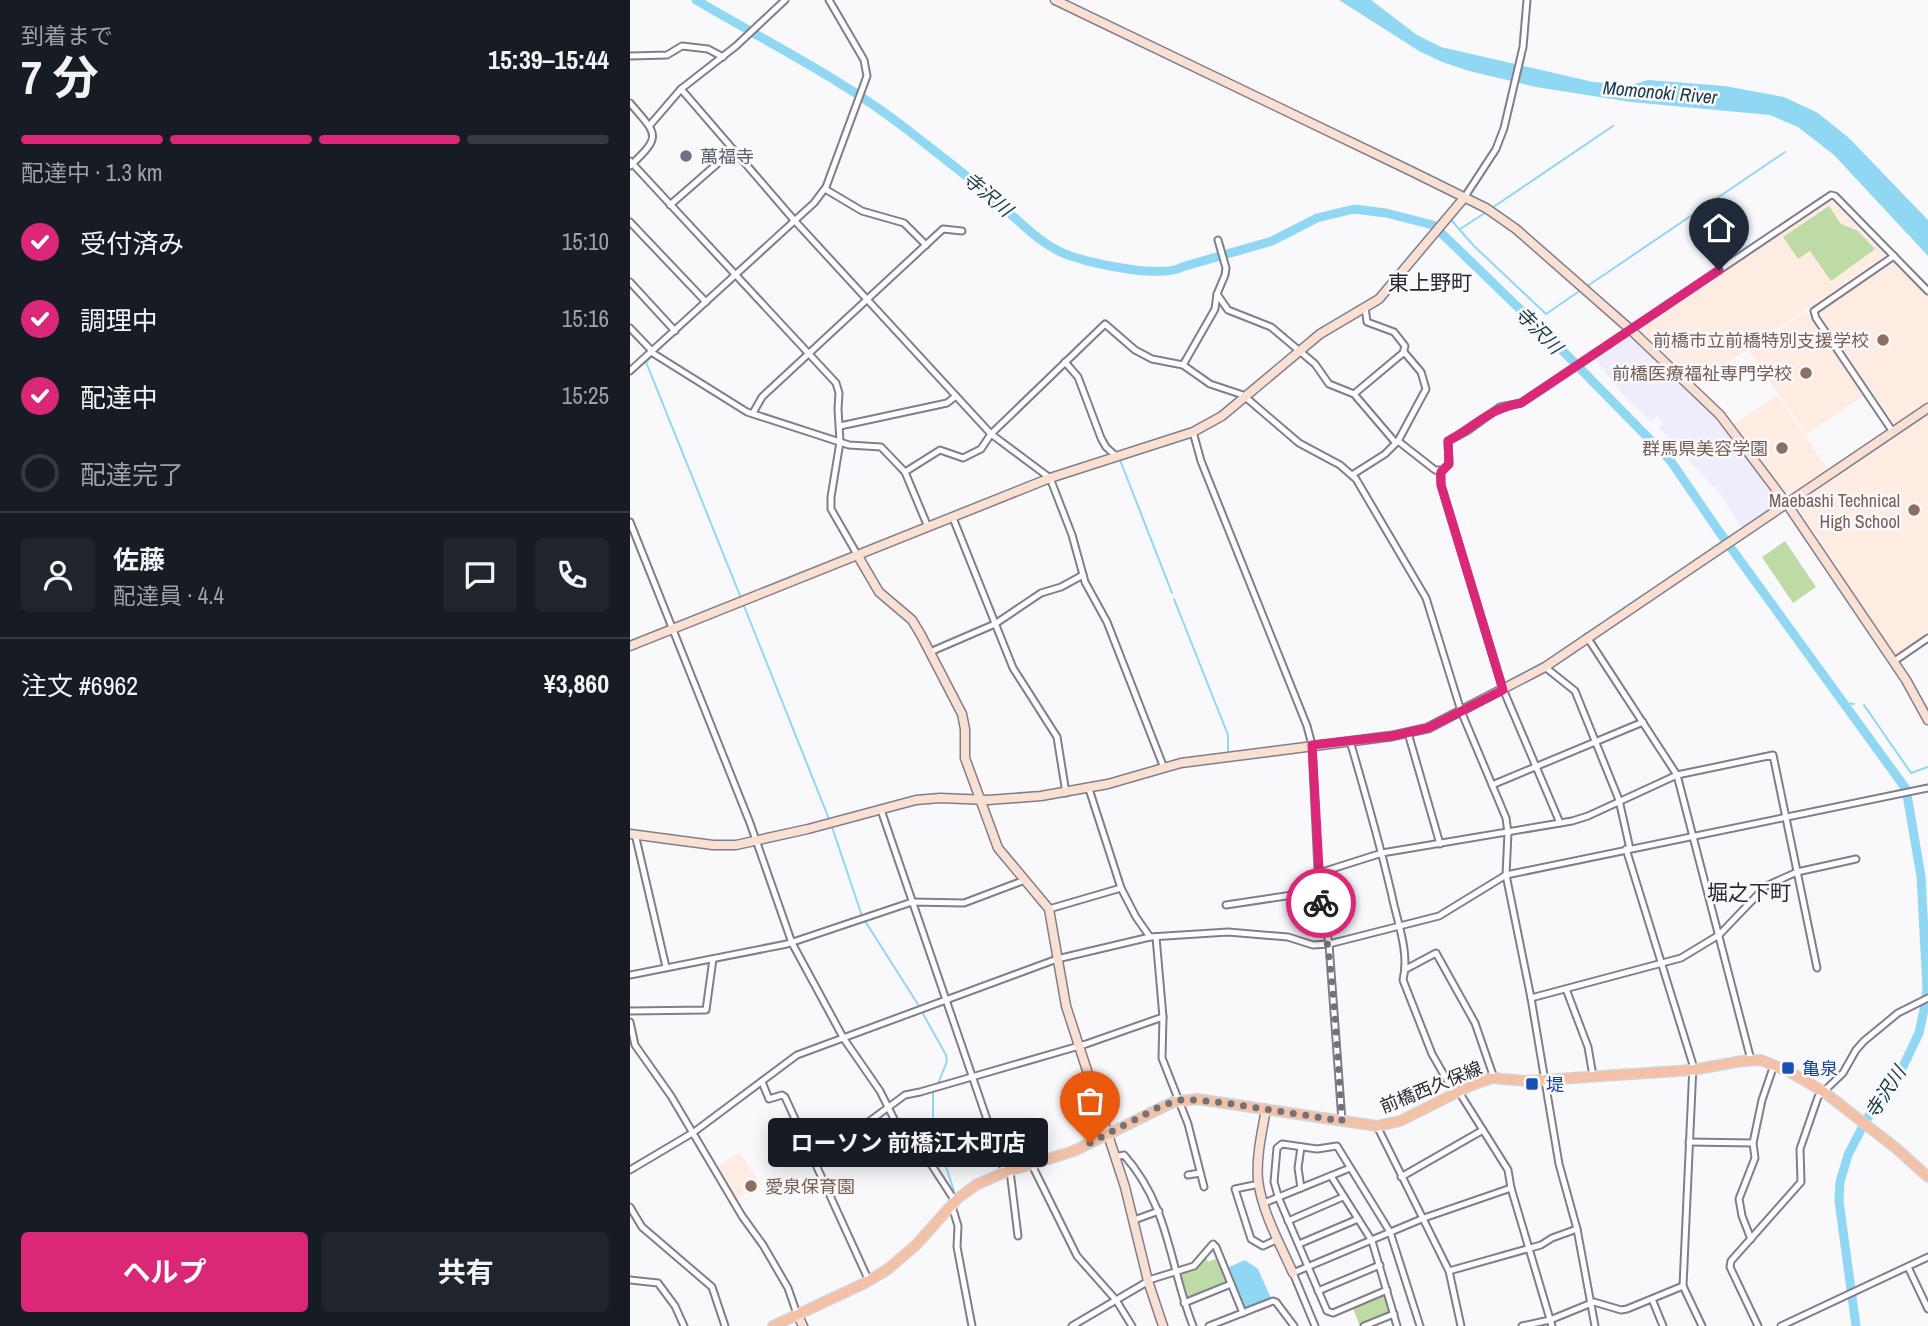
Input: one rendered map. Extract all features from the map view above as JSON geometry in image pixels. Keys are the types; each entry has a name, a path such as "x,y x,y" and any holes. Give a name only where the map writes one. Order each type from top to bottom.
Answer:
{"main road":[{"name":"前橋西久保線","path":"773,1326 869,1281 909,1252 953,1203 976,1185 1007,1171 1064,1155 1161,1106 1180,1100 1266,1109 1377,1126 1400,1121 1486,1080 1544,1080 1692,1070 1760,1060 1824,1092 1928,1177"}],"street":[{"path":"650,125 681,89 723,57 785,0"},
{"path":"630,372 825,190 858,105 867,72 866,63 828,0"},
{"path":"1055,0 1464,198 1494,213 1516,229 1631,330 1720,415 1787,504 1893,662 1928,720"},
{"path":"630,646 1050,478 1192,432 1222,416 1336,322 1385,293 1464,198 1500,139 1513,96 1523,47 1527,0"},
{"path":"630,57 667,55 682,46 708,49 723,57"},
{"path":"681,89 794,220 991,434 1050,478 1072,535 1088,588 1107,622 1164,768"},
{"path":"630,103 650,125 654,136 652,144 631,163 836,383 839,393 840,442 831,509 879,592 912,620 930,652 961,710 965,729 965,758 999,850 1049,909 1066,1006 1115,1157 1134,1220 1148,1281 1163,1326"},
{"path":"670,205 733,150"},
{"path":"825,190 859,209 904,223 926,245"},
{"path":"1560,823 1503,690 1441,485 1441,472 1449,464 1448,441 1500,407 1521,403 1831,195 1834,195 1928,291"},
{"path":"630,222 706,302"},
{"path":"753,413 762,397 945,228 962,231"},
{"path":"1183,365 1215,309 1217,294 1225,275 1226,268 1219,242"},
{"path":"1893,432 1816,318 1814,311 1894,256"},
{"path":"630,282 675,331"},
{"path":"1217,294 1228,310 1271,327 1320,369 1329,384 1354,394 1395,442 1441,472"},
{"path":"1354,394 1404,352 1405,346 1394,332 1367,322 1365,307"},
{"path":"905,472 940,450 963,458 981,449 991,434 1105,324 1135,350 1152,359 1183,365 1210,384 1246,397 1298,443 1340,465 1352,475 1426,598 1461,711 1506,818 1506,874 1531,999 1559,1164 1577,1229 1595,1326"},
{"path":"630,328 651,351 734,405 840,442 881,447 905,472 928,528"},
{"path":"1352,475 1385,454 1398,442 1426,389 1422,372 1404,352"},
{"path":"1065,362 1078,377 1101,438 1117,457"},
{"path":"840,426 945,404 956,396"},
{"path":"666,967 633,834 713,845 736,845 922,799 981,800 1066,793 1164,768 1428,728 1545,667 1928,408"},
{"path":"1192,432 1201,461 1307,726 1312,745 1319,891 1329,944 1342,1121"},
{"path":"953,518 1019,679 1057,737 1066,793"},
{"path":"630,522 757,841 792,943 844,1039 880,1091 905,1143 929,1161 953,1203 958,1226 957,1247 972,1326"},
{"path":"930,652 995,625 1041,593 1061,587 1083,575"},
{"path":"1587,637 1677,775 1751,1060"},
{"path":"1893,662 1928,638"},
{"path":"1545,667 1575,691 1619,800 1628,849 1691,1055 1683,1286 1702,1326"},
{"path":"1492,785 1643,722"},
{"path":"1408,733 1440,844"},
{"path":"1350,741 1382,853 1399,928 1406,969 1403,980 1432,1054 1508,1170 1551,1323"},
{"path":"1319,873 1382,853 1508,833 1588,816 1677,775 1773,755 1817,968"},
{"path":"630,1170 694,1132 797,1055 1058,959 1153,937 1228,932 1289,937 1312,945 1329,944 1439,916 1506,874 1928,788"},
{"path":"1089,789 1121,888 1136,917 1153,937 1163,1017 1163,1064 1180,1100 1204,1187"},
{"path":"881,810 1007,1171 1018,1236"},
{"path":"1531,999 1685,956 1719,935 1766,886 1797,872 1856,859"},
{"path":"630,975 792,943 912,902 961,904 1025,880"},
{"path":"1049,909 1121,888"},
{"path":"1226,905 1319,891"},
{"path":"1406,969 1436,953 1475,1023 1494,1079"},
{"path":"630,1011 706,1010 713,959"},
{"path":"1566,989 1588,1046 1593,1076"},
{"path":"1758,1326 1730,1267 1731,1261 1801,1182 1800,1149 1818,1097 1843,1073 1860,1045 1898,1013 1928,998"},
{"path":"810,1153 848,1136 907,1094 1079,1047 1163,1017"},
{"path":"630,1022 633,1045 694,1132 742,1216 776,1266 803,1326"},
{"path":"1751,1239 1739,1199 1755,1158 1753,1143 1762,1100 1774,1065"},
{"path":"761,1082 769,1099 782,1095 785,1097 869,1281"},
{"path":"1266,1109 1259,1147 1259,1184 1278,1239 1315,1326"},
{"path":"1377,1126 1450,1271 1461,1326"},
{"path":"1401,1177 1483,1130"},
{"path":"1689,1142 1753,1143"},
{"path":"1387,1290 1330,1313 1327,1311 1274,1182 1277,1148 1282,1144 1317,1149 1337,1146 1391,1232 1420,1326"},
{"path":"1301,1147 1298,1168 1301,1188"},
{"path":"1115,1157 1124,1155 1135,1168 1144,1180 1159,1212 1167,1231 1175,1271 1193,1326"},
{"path":"1032,1165 1077,1256 1116,1300 1132,1326"},
{"path":"1264,1203 1350,1168"},
{"path":"1188,1175 1199,1173"},
{"path":"1331,1176 1372,1241 1397,1326"},
{"path":"1259,1184 1235,1189 1251,1239 1263,1246 1278,1239"},
{"path":"1293,1273 1424,1218 1511,1188"},
{"path":"1288,1221 1343,1197"},
{"path":"630,1207 642,1227 712,1287 725,1326"},
{"path":"1134,1220 1159,1212"},
{"path":"1299,1244 1358,1219"},
{"path":"1450,1271 1541,1245 1577,1229"},
{"path":"1073,1326 1148,1281 1194,1266 1213,1244 1242,1313"},
{"path":"1781,1326 1928,1257"},
{"path":"1318,1291 1380,1265"},
{"path":"1908,1267 1928,1309"},
{"path":"630,1280 657,1283 675,1306 684,1326"},
{"path":"1184,1303 1231,1284"},
{"path":"1522,1326 1551,1323 1592,1303 1620,1310 1683,1286"},
{"path":"1652,1299 1663,1326"},
{"path":"1209,1326 1276,1302 1293,1326"},
{"path":"1364,1326 1394,1314"},
{"path":"1124,1326 1127,1317"}],"shaded area":[{"path":"1829,201 1884,253 1884,256 1697,384 1640,330"},
{"name":"前橋市立前橋特別支援学校","path":"1893,263 1928,296 1928,406 1898,426 1820,315 1821,311"},
{"name":"前橋医療福祉専門学校","path":"1806,311 1863,396 1806,434 1749,351"},
{"path":"1629,334 1689,388 1724,426 1775,498 1776,508 1743,531 1721,495 1659,428 1663,423 1657,416 1651,421 1625,397 1594,358"},
{"name":"群馬県美容学園","path":"1777,395 1829,471 1794,495 1785,492 1734,424"},
{"path":"1928,413 1928,635 1895,656 1798,508 1806,498"},
{"path":"740,1153 760,1183 736,1201 716,1166"}],"green space":[{"path":"1829,206 1841,224 1858,231 1875,249 1831,281 1810,251 1798,259 1783,237"},
{"path":"1785,541 1816,587 1793,603 1762,557"},
{"path":"1205,1254 1208,1262 1218,1258 1228,1280 1227,1284 1188,1300 1184,1298 1178,1271 1195,1268"},
{"path":"1384,1293 1392,1311 1390,1314 1360,1326 1352,1306"}],"water":[{"name":"Momonoki River","path":"1339,0 1371,0 1417,35 1441,47 1593,82 1631,85 1648,80 1725,86 1784,97 1818,113 1849,138 1928,220 1928,256 1834,155 1798,127 1770,115 1631,102 1536,87 1469,71 1419,51"},
{"path":"1245,1260 1258,1269 1271,1298 1245,1308 1229,1267"}],"waterway":[{"name":"寺沢川","path":"696,0 832,78 884,112 972,180 1035,235 1053,248 1074,257 1123,268 1172,270 1272,241 1317,218 1354,209 1386,213 1433,225 1670,460 1906,789 1921,876 1927,988 1919,1033 1899,1075 1866,1120 1848,1155 1840,1182 1839,1201 1856,1326"},
{"path":"1492,208 1613,126"},
{"path":"1586,287 1785,152"},
{"path":"1460,229 1488,211"},
{"path":"1452,221 1474,246 1546,314 1581,290"},
{"path":"636,338 647,350"},
{"path":"741,598 646,362 652,356 743,412"},
{"path":"855,448 880,450 904,476"},
{"path":"1120,460 1172,593"},
{"path":"913,497 924,525"},
{"path":"1174,599 1228,735 1228,753"},
{"path":"744,606 829,819"},
{"name":"寺沢川","path":"1843,703 1854,704"},
{"path":"1864,705 1911,773 1928,767"},
{"path":"832,827 862,916"},
{"path":"865,921 919,1006"},
{"path":"922,1012 946,1055 947,1061 938,1084"},
{"path":"933,1092 933,1127 954,1191"}],"way so far":[{"path":"1090,1143 1161,1106 1180,1100 1226,1103 1342,1121 1329,944 1321,903"}],"place":[{"name":"萬福寺","path":"686,156"},
{"name":"前橋市立前橋特別支援学校","path":"1883,340"},
{"name":"前橋医療福祉専門学校","path":"1806,373"},
{"name":"群馬県美容学園","path":"1782,448"},
{"name":"Maebashi Technical High School","path":"1914,510"},
{"name":"亀泉","path":"1788,1068"},
{"name":"堤","path":"1532,1084"},
{"name":"ローソン 前橋江木町店","path":"1090,1143"},
{"name":"愛泉保育園","path":"751,1186"}],"district":[{"name":"東上野町","path":"1430,282"},
{"name":"堀之下町","path":"1749,892"}],"route":[{"path":"1321,903 1312,745 1392,736 1428,728 1503,690 1441,485 1441,472 1449,464 1448,441 1500,407 1521,403 1719,270"}]}
